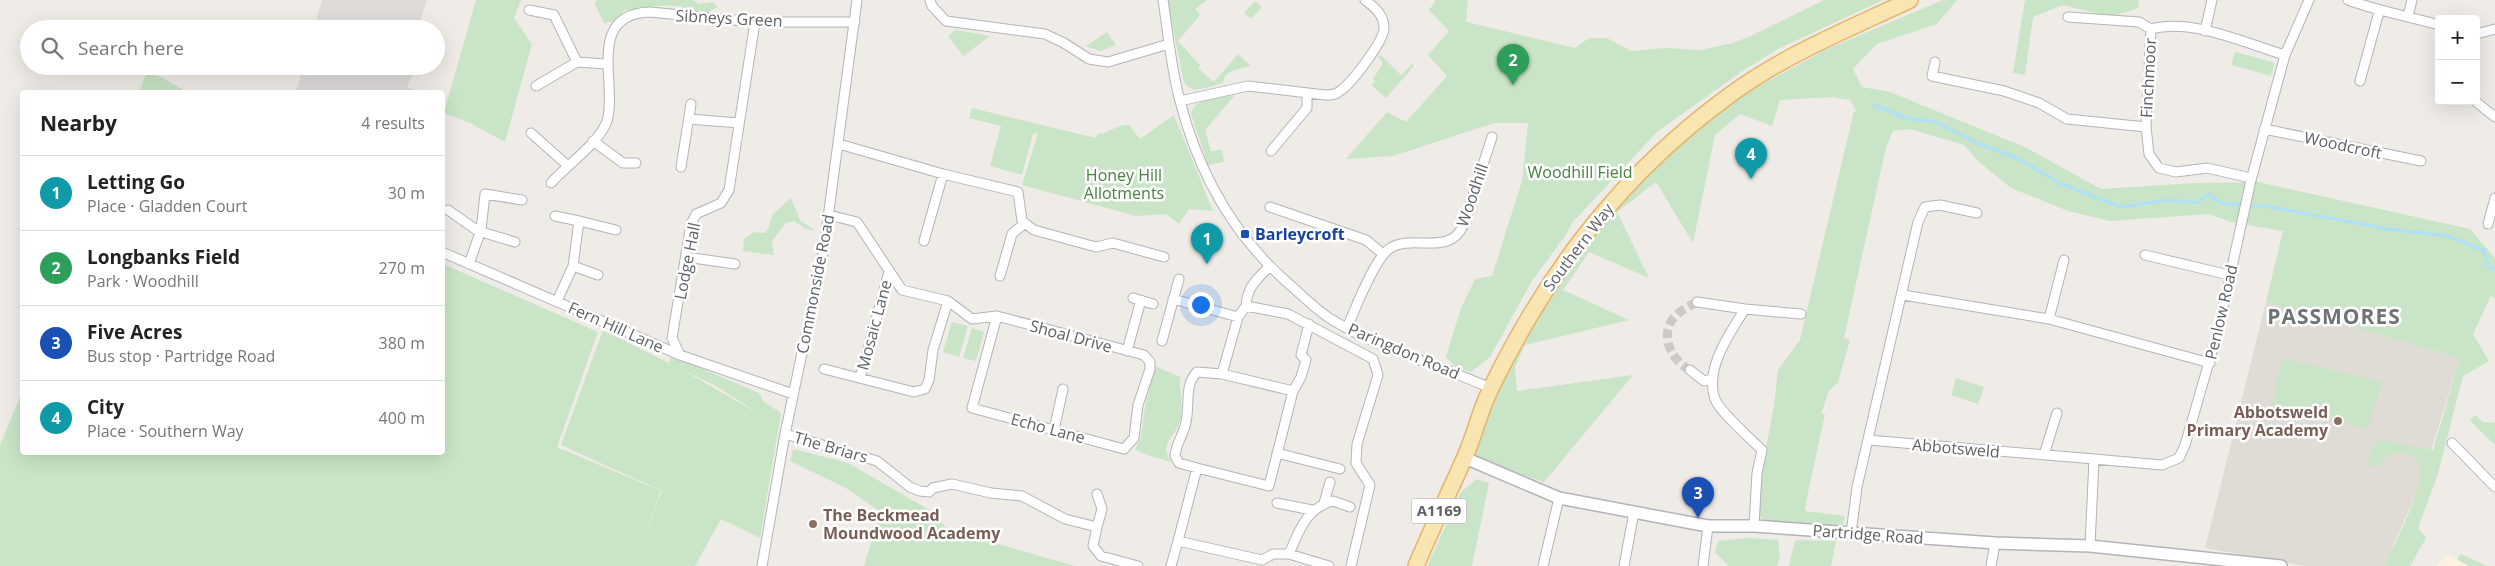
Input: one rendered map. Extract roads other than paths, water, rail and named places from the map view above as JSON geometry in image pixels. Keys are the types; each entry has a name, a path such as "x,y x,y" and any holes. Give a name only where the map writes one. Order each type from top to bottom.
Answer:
{"main road":[{"name":"Southern Way","path":"1416,566 1447,491 1465,458 1490,388 1516,337 1558,269 1628,182 1669,143 1730,94 1785,61 1910,0"}],"street":[{"name":"Commonside Road","path":"762,566 785,434 805,344 829,215 857,0"},
{"path":"930,0 932,6 946,21 1045,34 1064,43 1089,59 1108,62 1169,44"},
{"name":"Paringdon Road","path":"1163,0 1180,100 1208,181 1246,241 1269,267 1318,309 1347,328 1373,341 1490,388"},
{"path":"1180,100 1248,86 1330,95 1341,91 1380,41 1384,28 1382,18 1376,8 1365,0"},
{"path":"2205,31 2212,0"},
{"name":"Penlow Road","path":"2094,459 2162,465 2179,458 2210,363 2251,178 2285,55 2309,0"},
{"path":"2348,0 2379,12 2408,16 2435,24"},
{"path":"2408,16 2412,0"},
{"path":"529,10 554,15 577,62"},
{"path":"2360,80 2379,12"},
{"name":"Sibneys Green","path":"550,183 594,141 607,121 609,104 606,64 612,39 619,22 633,13 755,22 855,22"},
{"name":"Finchmoor","path":"2068,17 2139,22 2150,29 2168,24 2205,31 2285,55"},
{"name":"Lodge Hall","path":"680,355 672,338 691,224 696,214 721,203 729,190 755,22"},
{"name":"Finchmoor","path":"2150,29 2146,127 2149,154 2159,168 2176,172 2207,168 2251,178"},
{"path":"2480,33 2495,29"},
{"path":"536,86 577,62 606,64"},
{"name":"Finchmoor","path":"1935,62 1932,76 2004,90 2039,103 2067,119 2146,127"},
{"path":"1271,151 1306,108 1307,93"},
{"path":"682,167 691,104"},
{"path":"2480,105 2495,117"},
{"path":"689,119 739,123"},
{"name":"Woodcroft","path":"2264,129 2421,161"},
{"path":"531,133 567,165"},
{"name":"Woodhill","path":"1383,254 1397,245 1443,242 1457,235 1462,226 1492,137"},
{"path":"594,141 624,163 636,163"},
{"path":"838,144 943,174 1018,192 1022,221 1034,230 1096,247 1113,243 1164,258"},
{"path":"924,241 943,174"},
{"path":"469,264 481,232 485,194 522,200"},
{"path":"2488,224 2495,198"},
{"path":"1851,533 1856,487 1918,222 1925,207 1940,205 1977,213"},
{"path":"1270,207 1366,240 1383,254 1347,328"},
{"path":"448,210 481,232 515,242"},
{"path":"829,215 857,222 888,272 902,290 948,301 972,319 997,316"},
{"path":"555,216 616,230"},
{"path":"557,301 573,266 578,221"},
{"path":"1000,276 1012,234 1025,223"},
{"name":"Fern Hill Lane","path":"445,253 680,355 793,394"},
{"path":"2145,254 2229,275"},
{"path":"686,258 735,264"},
{"path":"2049,319 2064,260"},
{"path":"573,266 598,275"},
{"path":"1222,374 1238,317 1246,306 1246,296 1252,284 1269,267"},
{"name":"Mosaic Lane","path":"860,378 888,272"},
{"path":"1162,341 1179,279"},
{"path":"1902,296 2049,319 2210,363"},
{"path":"1127,351 1137,299 1152,304"},
{"path":"1173,299 1238,317"},
{"path":"824,369 914,392 926,389 930,380 933,350 948,301"},
{"path":"1697,302 1744,309 1801,314"},
{"path":"1246,306 1288,314 1309,324 1337,342 1373,359 1378,375 1358,444 1356,462 1370,485 1351,566"},
{"path":"1744,309 1717,360 1713,379 1715,399 1721,409 1762,450 1757,473 1754,526"},
{"name":"Shoal Drive","path":"997,316 1144,355 1150,362 1150,369 1138,405 1134,438 1124,450"},
{"name":"Echo Lane","path":"997,316 972,408 1124,450"},
{"path":"1292,391 1222,374 1197,372 1191,378 1189,384 1186,423 1177,440 1175,456 1179,462 1197,468 1269,486 1292,391 1301,377 1306,360 1301,355 1309,324"},
{"path":"1690,370 1704,381 1713,379"},
{"path":"1054,430 1063,389"},
{"path":"2044,455 2057,413"},
{"name":"The Briars","path":"785,434 877,461 910,487 920,491 929,492 932,488 952,484 991,493 1022,496 1065,520 1097,527"},
{"name":"Abbotsweld","path":"1868,440 2094,459"},
{"path":"2452,443 2495,487"},
{"path":"1277,453 1340,469"},
{"name":"Partridge Road","path":"1465,458 1559,498 1708,526 1754,526 1995,543 2090,546 2282,566"},
{"path":"2090,546 2094,459"},
{"path":"1171,566 1197,468"},
{"path":"1324,504 1330,482"},
{"path":"1097,494 1102,510 1093,546 1101,556 1138,566"},
{"path":"1543,566 1559,498"},
{"path":"1289,554 1303,523 1312,510 1332,501 1350,507"},
{"path":"1277,503 1312,510"},
{"path":"1624,566 1634,512"},
{"path":"1702,566 1708,526"},
{"path":"1178,541 1262,560 1273,554 1289,554 1329,566"},
{"path":"1991,566 1995,543"}],"waterway":[{"path":"1874,105 1906,118 1936,122 1977,143 2019,159 2057,182 2121,207 2168,200 2198,203 2208,194 2220,203 2271,207 2388,229 2448,236 2483,250 2489,268 2495,268"}],"tunnel":[{"path":"1690,370 1678,361 1670,349 1667,335 1674,317 1697,302"}],"place":[{"name":"Longbanks Field","path":"1513,85"},
{"name":"City","path":"1751,179"},
{"name":"Barleycroft","path":"1245,234"},
{"name":"Letting Go","path":"1207,264"},
{"name":"Abbotsweld Primary Academy","path":"2338,421"},
{"name":"Five Acres","path":"1698,518"},
{"name":"The Beckmead Moundwood Academy","path":"813,524"}],"district":[{"name":"PASSMORES","path":"2334,317"}],"park label":[{"name":"Woodhill Field","path":"1580,172"},
{"name":"Honey Hill Allotments","path":"1124,184"}]}
